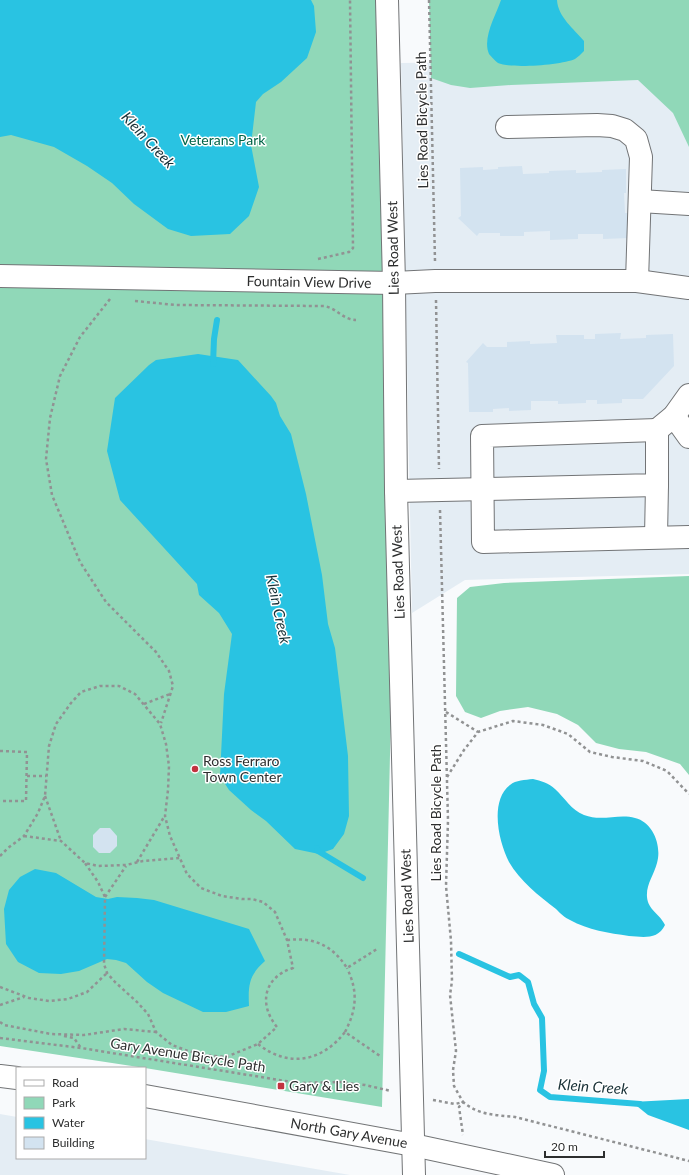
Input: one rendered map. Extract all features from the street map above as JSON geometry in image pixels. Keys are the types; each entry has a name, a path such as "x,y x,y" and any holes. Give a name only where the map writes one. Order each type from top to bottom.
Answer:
{"street":[{"name":"Lies Road West","path":"387,0 394,283 396,492 414,1175"},
{"path":"507,127 612,126 625,130 636,139 641,157 637,281"},
{"path":"640,201 689,204"},
{"name":"Fountain View Drive","path":"0,276 394,283 436,281 637,281 689,288"},
{"path":"689,395 674,416 657,430 482,436 483,542 689,536"},
{"path":"674,416 689,437"},
{"path":"656,537 657,430"},
{"path":"396,492 657,485"},
{"path":"0,1076 16,1078"},
{"name":"North Gary Avenue","path":"146,1096 413,1145 553,1175"}],"path":[{"path":"315,260 348,252 354,248 350,0"},
{"name":"Lies Road Bicycle Path","path":"429,0 435,240"},
{"path":"118,299 110,298 80,337 60,376 50,418 46,459 52,495 80,562 106,602 156,652 169,671 173,686 160,724"},
{"path":"132,301 176,305 324,306 330,307 350,320 356,320"},
{"path":"436,317 439,465"},
{"name":"Lies Road Bicycle Path","path":"440,514 448,820 446,886 451,941 452,981 450,995 456,1051 453,1070 454,1086 463,1102"},
{"path":"0,856 24,836 38,813 45,796 49,746 56,724 71,703 81,692 100,686 118,686 135,694 160,724 166,744 169,766 165,816 170,836 187,874 201,888 222,896 252,899 263,902 275,912 287,940 293,968 279,974 273,980 266,994 267,1012 271,1020 277,1026 258,1044 226,1057 204,1055 172,1045 156,1032 148,1014 107,973 104,964 105,896 98,882 85,863 60,841 45,796"},
{"path":"144,704 170,694"},
{"path":"446,712 478,732"},
{"path":"447,778 464,750 478,732 513,721 543,725 568,734 590,752 612,757 643,761 667,771 689,794"},
{"path":"0,751 27,752 26,801 0,801"},
{"path":"27,776 46,776"},
{"path":"137,863 165,816"},
{"path":"24,836 60,841"},
{"path":"85,863 98,866 126,865 180,858"},
{"path":"105,896 126,865"},
{"path":"258,1044 268,1052 278,1056 299,1059 309,1057 325,1051 338,1040 345,1032 354,1011 354,989 347,968 340,958 331,949 320,943 298,939 287,940"},
{"path":"347,968 377,949"},
{"path":"0,987 25,996 49,1001 68,999 86,992 107,973"},
{"path":"0,1005 25,996"},
{"path":"0,1022 4,1025 51,1034 84,1035 124,1029 156,1032"},
{"path":"345,1032 380,1056"},
{"path":"58,1034 74,1038 81,1048"},
{"name":"Gary Avenue Bicycle Path","path":"0,1038 81,1048 298,1083 340,1082 373,1087"},
{"path":"455,1104 463,1102"},
{"path":"459,1107 463,1102"},
{"path":"463,1102 468,1107 489,1114 515,1117 689,1161"}],"shaded area":[{"path":"689,60 689,574 465,580 412,613 401,63"},
{"path":"0,1114 16,1117 16,1159 146,1159 146,1139 350,1175 0,1175"}],"green space":[{"name":"Ross Ferraro Town Center","path":"0,0 387,0 396,491 382,1107 146,1067 0,1046"},
{"path":"429,0 689,0 689,147 673,113 638,80 470,88 451,85 431,78"},
{"path":"689,576 689,775 680,764 646,752 619,749 596,743 578,725 557,714 528,707 500,711 481,718 465,712 456,696 457,598 470,587 504,583"}],"water":[{"path":"0,0 311,0 314,6 316,32 307,58 281,82 263,94 256,102 251,145 259,187 249,216 230,234 191,236 168,229 134,204 112,183 87,166 54,147 11,135 0,137"},
{"path":"501,0 557,0 563,17 584,41 584,51 575,59 559,63 536,66 513,66 498,63 489,54 487,41 490,27"},
{"path":"198,354 238,360 271,396 276,403 280,416 291,434 306,494 322,575 328,624 335,648 348,756 349,816 344,834 333,849 319,854 295,849 266,821 251,810 229,790 220,776 224,694 232,634 219,613 199,595 197,584 120,500 107,451 115,398 156,360"},
{"path":"533,779 545,782 553,787 572,807 584,815 597,818 623,816 641,820 647,824 655,836 658,856 656,867 650,880 647,897 652,909 665,925 662,930 654,935 640,937 614,934 584,926 568,919 543,899 530,888 513,869 505,854 499,834 498,811 500,801 504,792 512,783"},
{"path":"35,869 56,873 96,897 108,899 117,897 154,900 249,929 265,961 256,971 249,986 249,1006 226,1012 203,1012 163,993 147,982 126,963 116,960 107,959 79,971 61,974 39,973 18,962 6,944 4,909 9,890 20,877"},
{"path":"689,1099 689,1130 648,1115 632,1102"}],"building":[{"path":"522,166 523,174 576,170 576,173 602,172 602,170 626,169 626,193 624,193 625,213 628,213 629,238 603,239 603,234 578,234 578,239 550,240 550,231 524,232 524,236 500,236 500,233 479,233 477,236 458,218 461,216 460,168 483,167 483,170 498,169 498,167"},
{"path":"621,333 620,339 646,338 646,335 673,334 674,366 643,399 622,399 622,403 597,404 597,400 586,400 586,403 558,404 558,401 531,401 531,410 509,411 509,408 493,409 493,412 469,412 468,363 466,362 483,343 487,347 507,347 507,342 530,341 530,344 557,343 556,335 584,335 584,339 595,339 595,334"},
{"path":"100,828 110,828 117,836 117,846 110,853 99,853 93,847 93,835"}],"waterway":[{"name":"Klein Creek","path":"213,364 214,339 217,320"},
{"name":"Klein Creek","path":"317,848 318,851 363,878"},
{"name":"Klein Creek","path":"459,954 510,977 519,975 528,982 534,1004 542,1018 544,1071 540,1090 550,1097 640,1104"}],"place":[{"name":"Ross Ferraro Town Center","path":"195,769"},
{"name":"Gary & Lies","path":"281,1086"}],"park label":[{"name":"Veterans Park","path":"223,140"}]}
